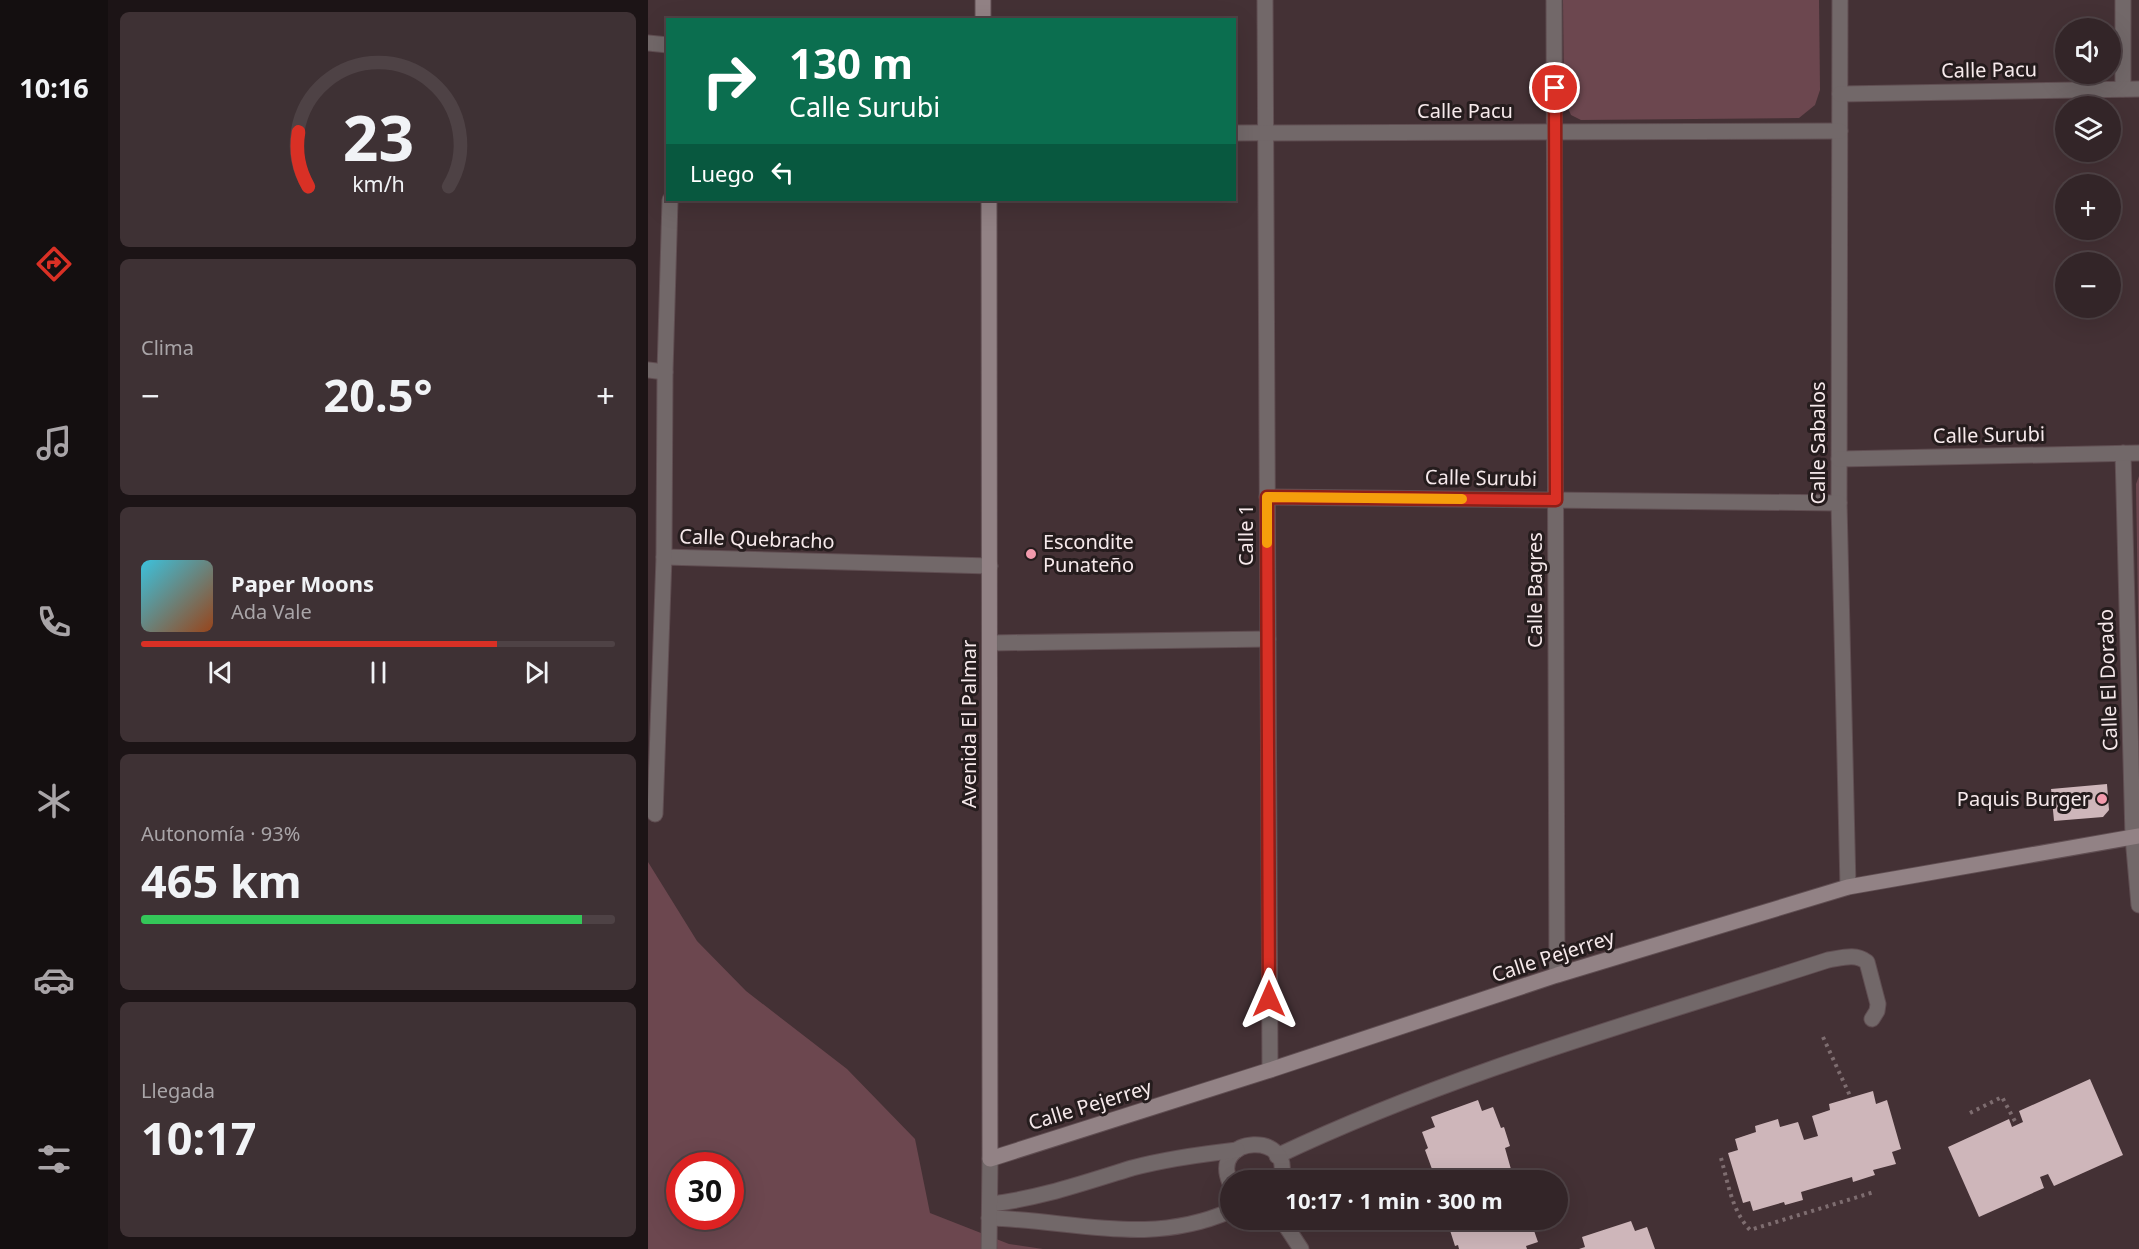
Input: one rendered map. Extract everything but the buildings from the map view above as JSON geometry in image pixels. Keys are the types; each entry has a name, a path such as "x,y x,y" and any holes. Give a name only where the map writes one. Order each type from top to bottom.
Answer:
{"street":[{"path":"983,0 983,18"},
{"name":"Calle 1","path":"1265,0 1270,1070"},
{"name":"Calle Bagres","path":"1554,0 1557,975"},
{"name":"Calle Sabalos","path":"1840,0 1839,503 1848,887"},
{"path":"2123,0 2131,89"},
{"path":"648,44 666,45"},
{"name":"Calle Pacu","path":"1840,94 2131,89"},
{"name":"Calle Pacu","path":"1236,133 1840,131"},
{"name":"Calle Quebracho","path":"670,201 665,372 664,557 990,566"},
{"name":"Avenida El Palmar","path":"989,201 989,1249"},
{"path":"648,370 665,372"},
{"name":"Calle El Dorado","path":"2123,453 2139,904"},
{"name":"Calle Surubi","path":"1839,459 2139,453"},
{"name":"Calle Surubi","path":"1267,497 1839,503"},
{"path":"655,814 654,675 664,557"},
{"path":"990,643 1268,639"},
{"name":"Calle Pejerrey","path":"990,1159 1557,975 1848,887 2136,836"},
{"path":"1277,1156 1407,1100 1519,1059 1828,960 1854,956 1861,957 1867,962 1878,1004 1872,1019"},
{"path":"1227,1170 1237,1150 1244,1145 1254,1143 1271,1149 1277,1156 1281,1170"},
{"path":"989,1211 1007,1202 1075,1186 1134,1168 1205,1153 1237,1150"},
{"path":"989,1211 1123,1230 1170,1228 1210,1220 1220,1216"},
{"path":"1289,1230 1301,1249"}],"path":[{"path":"1823,1037 1851,1098"},
{"path":"1970,1113 2002,1097 2017,1125"},
{"path":"1721,1158 1740,1220 1750,1230 1874,1192"}],"shaded area":[{"path":"1563,0 1819,0 1820,90 1815,105 1799,118 1581,120 1571,115 1564,99"},
{"path":"2139,476 2139,671 2136,484"},
{"path":"648,862 697,941 746,991 847,1069 915,1139 930,1213 1009,1244 1043,1249 648,1249"}],"slow traffic":[{"path":"1267,543 1267,497 1462,499"}],"place":[{"name":"Escondite Punateño","path":"1031,554"},
{"name":"Paquis Burger","path":"2102,799"}],"route":[{"path":"1269,999 1267,497 1556,500 1555,88"}]}
